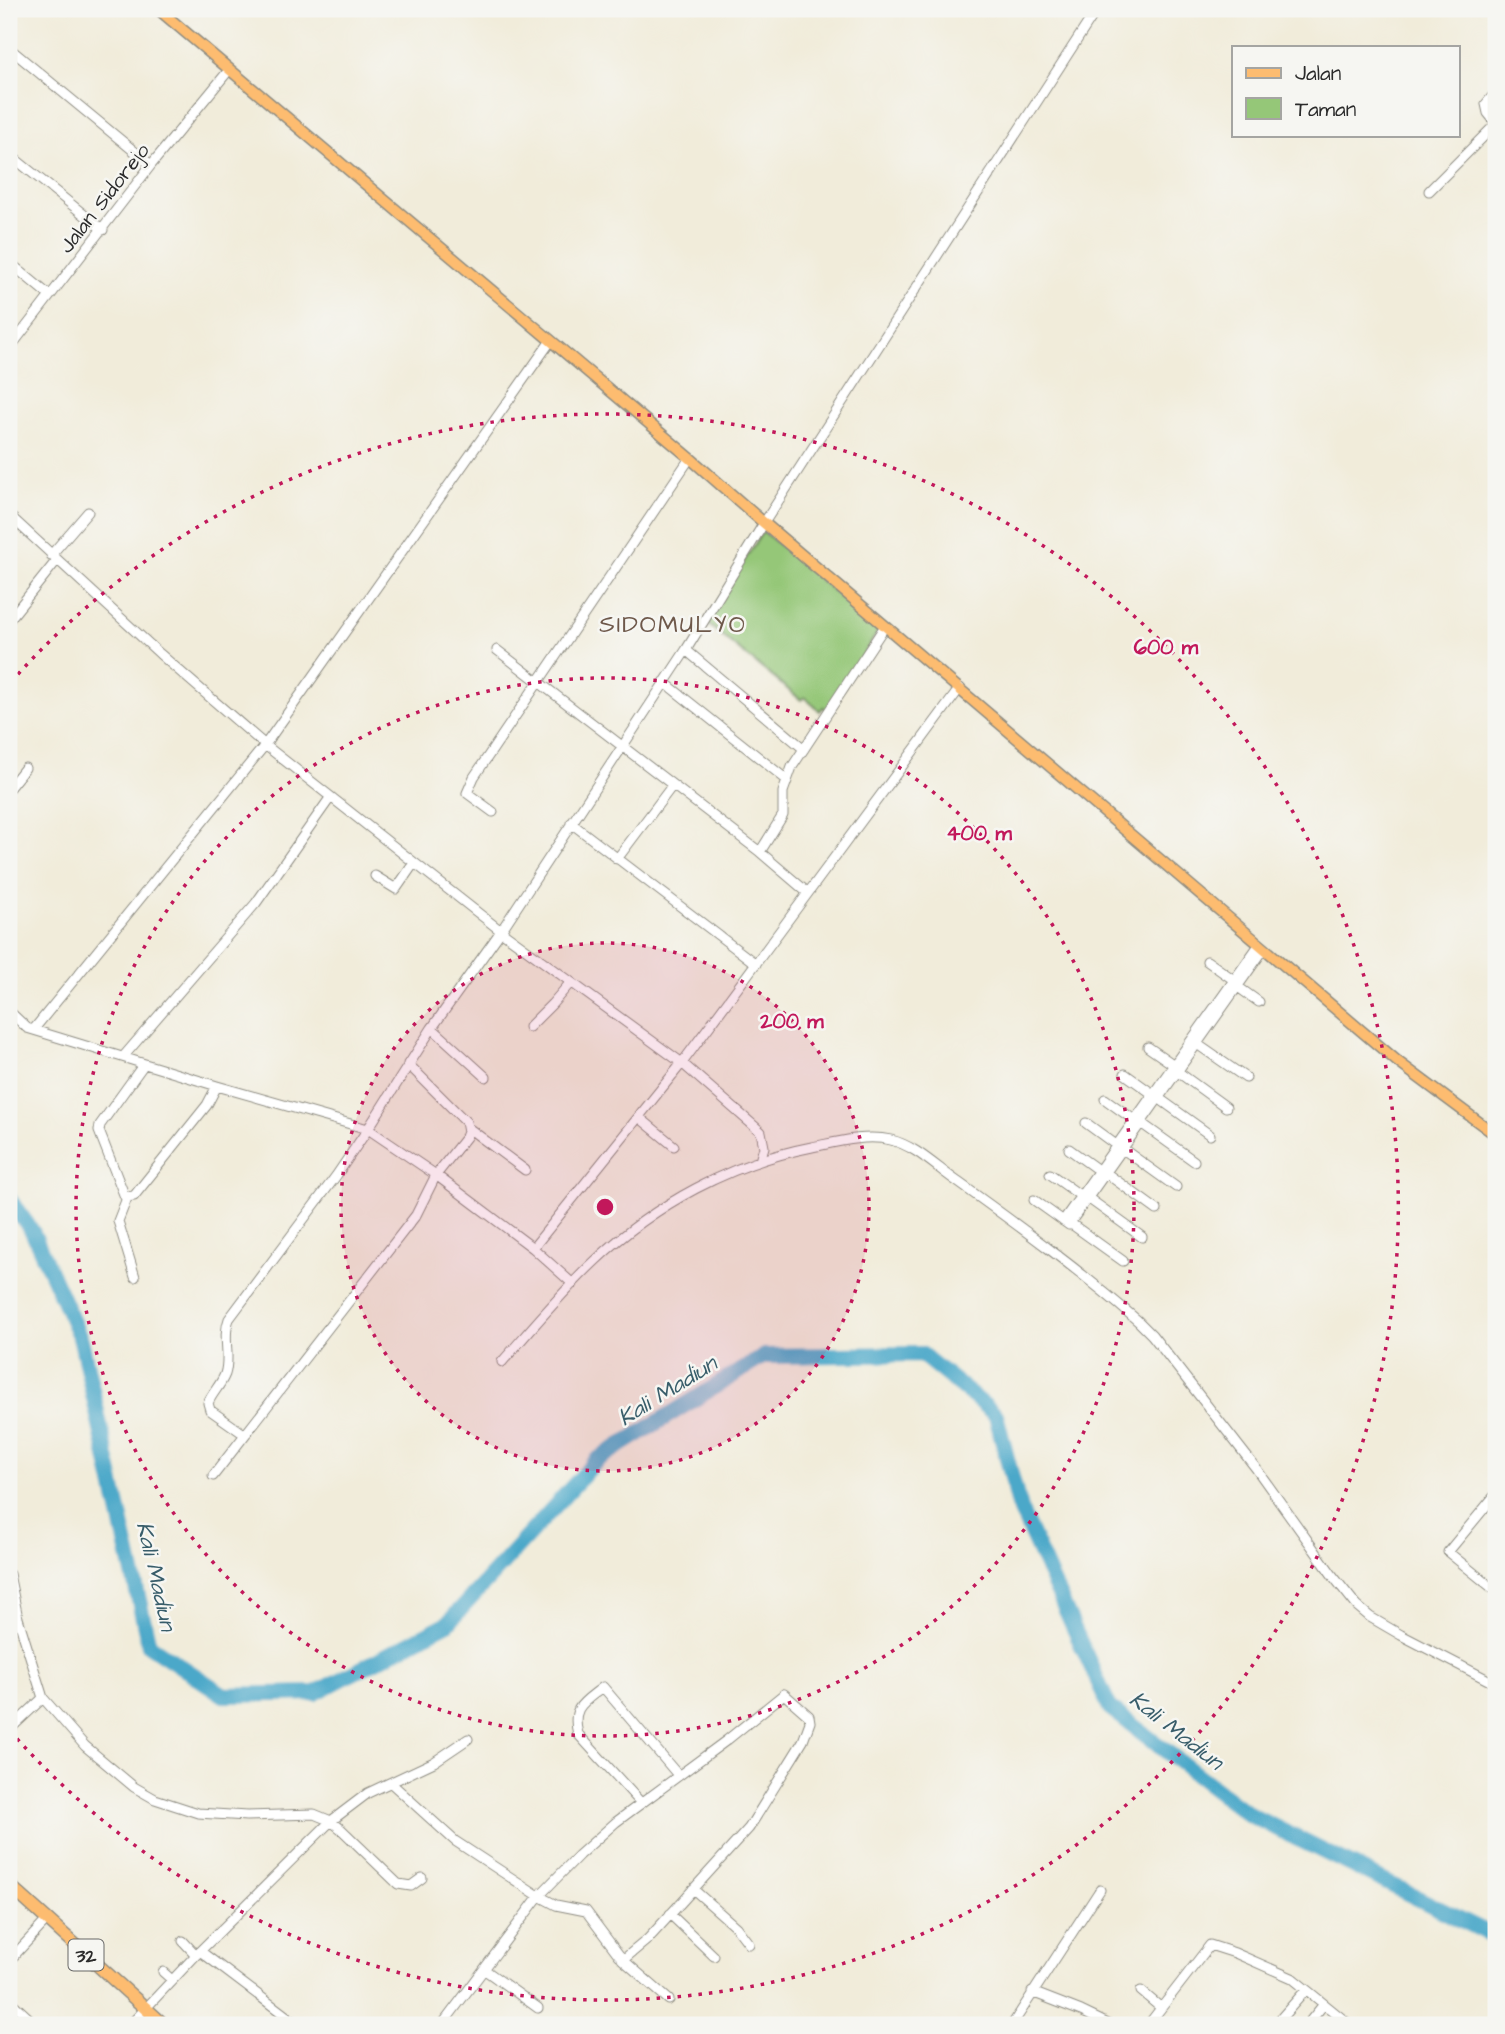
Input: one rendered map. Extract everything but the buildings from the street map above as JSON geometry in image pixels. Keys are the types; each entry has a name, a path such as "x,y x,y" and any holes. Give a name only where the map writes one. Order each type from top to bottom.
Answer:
{"highway":[{"name":"32","path":"9,1885 164,2025"}],"main road":[{"path":"158,9 690,458 1398,1062 1496,1135"}],"street":[{"path":"244,1434 210,1410 208,1403 225,1375 225,1329 229,1319 368,1129 432,1028 501,931 686,650 764,523 1097,9"},
{"path":"9,48 151,165"},
{"name":"Jalan Sidorejo","path":"9,349 151,165 229,70"},
{"path":"1429,191 1496,123 1488,114 1486,104 1496,92"},
{"path":"9,154 103,230"},
{"path":"9,262 50,296"},
{"path":"34,1030 265,745 550,342"},
{"path":"493,812 467,792 474,777 690,458"},
{"path":"9,620 88,512"},
{"path":"9,515 160,654 330,798 501,931 682,1063 761,1132 764,1147 760,1161"},
{"path":"760,852 783,815 783,792 804,749 885,626"},
{"path":"497,650 760,852 808,893"},
{"path":"686,650 804,749"},
{"path":"664,682 787,780"},
{"path":"533,1248 682,1063 960,688"},
{"path":"9,788 25,768"},
{"path":"617,859 672,786"},
{"path":"123,1057 256,903 330,798"},
{"path":"571,823 756,964"},
{"path":"375,876 396,889 414,863"},
{"path":"1066,1222 1262,947"},
{"path":"1207,961 1259,1002"},
{"path":"529,1027 571,982"},
{"path":"1176,1068 1197,1044 1236,983"},
{"path":"9,1011 18,1021 34,1030 368,1129 436,1175 533,1248 573,1284"},
{"path":"432,1028 486,1077"},
{"path":"1197,1044 1246,1079"},
{"path":"1148,1047 1226,1107"},
{"path":"127,1198 99,1131 100,1125 144,1064"},
{"path":"214,1476 416,1215 436,1175 466,1137 466,1122 408,1064"},
{"path":"1125,1074 1159,1092 1210,1135"},
{"path":"127,1198 134,1196 184,1135 207,1105 217,1086"},
{"path":"1105,1099 1194,1161"},
{"path":"640,1118 674,1146"},
{"path":"1086,1123 1176,1186"},
{"path":"467,1127 525,1170"},
{"path":"502,1362 573,1284 619,1239 682,1195 788,1151 847,1140 892,1140 913,1150 1015,1223 1123,1307 1152,1335 1255,1467 1332,1576 1357,1606 1401,1635 1496,1684"},
{"path":"1069,1149 1157,1210"},
{"path":"1050,1174 1142,1237"},
{"path":"127,1198 118,1221 135,1277"},
{"path":"1034,1200 1123,1261"},
{"path":"1496,1494 1448,1552 1496,1591"},
{"path":"9,1573 22,1630 43,1698 85,1746 134,1787 155,1799 198,1813 247,1816 314,1814 331,1821 398,1884 411,1886 422,1878"},
{"path":"641,1803 578,1734 575,1721 578,1707 603,1686 678,1775"},
{"path":"442,2025 539,1896 588,1846 784,1694 809,1716 810,1723 803,1741 758,1815 742,1837 670,1914 628,1958 622,1959"},
{"path":"11,1724 43,1698"},
{"path":"130,2025 331,1821 368,1793 434,1762 468,1739"},
{"path":"391,1783 455,1841 539,1896 556,1905 586,1911 622,1959 669,2000"},
{"path":"693,1889 736,1927 749,1944"},
{"path":"1012,2025 1100,1890"},
{"path":"670,1914 714,1956"},
{"path":"9,1961 47,1920"},
{"path":"183,1941 298,2025"},
{"path":"1148,2025 1210,1945 1292,1979 1350,2025"},
{"path":"485,1970 538,2008"},
{"path":"163,1972 172,1980"},
{"path":"1275,2025 1306,1990"},
{"path":"1141,1991 1160,2007"},
{"path":"1032,1992 1110,2025"},
{"path":"9,2000 36,2025"},
{"path":"1307,2025 1324,2004"}],"green space":[{"path":"763,531 879,630 828,711 823,707 820,711 804,697 801,700 705,622"}],"waterway":[{"name":"Kali Madiun","path":"9,1199 32,1231 81,1340 149,1645 224,1695 315,1693 448,1623 597,1460 764,1356 921,1354 996,1415 1020,1509 1110,1708 1248,1814 1496,1937"}],"district":[{"name":"SIDOMULYO","path":"673,624"}]}
